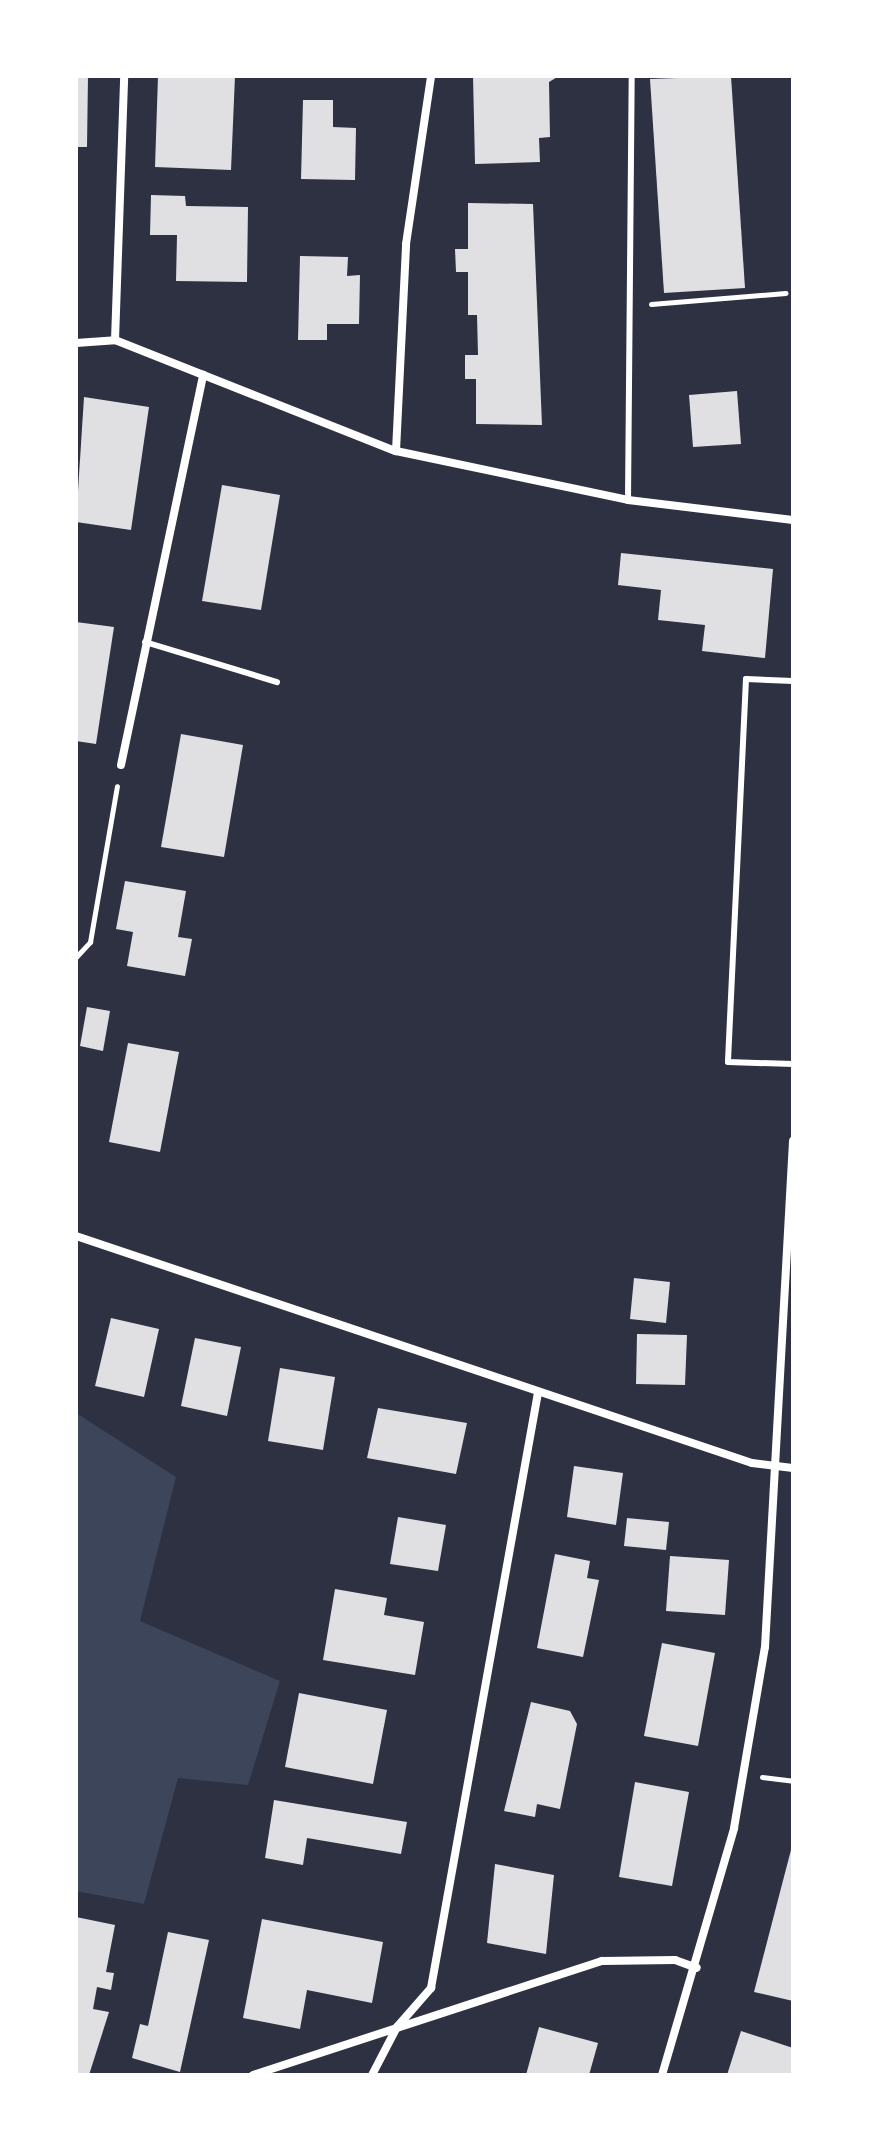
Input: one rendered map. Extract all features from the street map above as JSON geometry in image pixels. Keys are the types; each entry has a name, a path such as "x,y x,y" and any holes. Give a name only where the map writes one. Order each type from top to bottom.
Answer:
{"street":[{"path":"115,340 124,76"},
{"path":"396,451 406,244 431,76"},
{"path":"76,343 115,340 396,451 628,500 793,520"},
{"path":"121,765 203,375"},
{"path":"662,2075 697,1968 734,1828 765,1647 793,1141"},
{"path":"76,1236 538,1393 776,1466 793,1468"},
{"path":"372,2075 397,2027 431,1988 538,1393"},
{"path":"253,2075 602,1961 675,1960 697,1968"}],"lane":[{"path":"628,500 626,307 632,76"},
{"path":"145,642 277,682"},
{"path":"793,681 746,679 728,1062 793,1064"}],"path":[{"path":"626,307 786,293"},
{"path":"76,957 90,942 121,765"}],"shaded area":[{"path":"76,1413 176,1477 140,1621 280,1681 248,1785 178,1778 144,1904 76,1891"}],"building":[{"path":"76,76 88,76 87,147 76,147"},
{"path":"158,76 235,76 231,170 155,167"},
{"path":"473,76 559,76 549,82 550,137 539,138 540,162 475,164"},
{"path":"731,76 745,288 664,293 650,79"},
{"path":"303,100 333,100 333,127 356,128 355,180 301,179"},
{"path":"151,195 185,196 186,206 248,207 247,282 176,281 177,235 150,235"},
{"path":"468,203 533,204 542,425 476,424 476,379 465,379 465,355 478,355 477,315 468,315 468,272 456,272 455,249 468,249"},
{"path":"300,256 348,257 347,276 360,275 359,324 327,324 327,340 298,340"},
{"path":"737,391 741,444 693,447 689,395"},
{"path":"84,397 149,407 131,530 76,522"},
{"path":"222,485 280,495 261,610 202,601"},
{"path":"621,553 773,569 765,658 702,651 705,625 658,620 661,590 618,585"},
{"path":"76,622 114,627 96,744 76,741"},
{"path":"181,734 243,745 224,857 161,847"},
{"path":"125,881 186,891 178,937 192,939 185,976 127,966 133,932 116,929"},
{"path":"87,1007 110,1011 103,1051 80,1046"},
{"path":"128,1043 179,1052 160,1152 109,1142"},
{"path":"634,1278 670,1282 666,1323 630,1319"},
{"path":"111,1318 159,1329 144,1397 95,1386"},
{"path":"637,1334 687,1335 685,1385 636,1384"},
{"path":"195,1338 241,1347 227,1416 181,1406"},
{"path":"280,1368 335,1377 323,1450 268,1441"},
{"path":"378,1408 467,1423 456,1474 367,1458"},
{"path":"574,1466 623,1473 616,1525 567,1517"},
{"path":"398,1517 446,1525 438,1571 390,1564"},
{"path":"627,1518 669,1522 666,1550 624,1546"},
{"path":"555,1554 590,1561 587,1578 599,1580 583,1657 537,1648"},
{"path":"670,1556 729,1560 725,1615 666,1611"},
{"path":"335,1589 387,1598 384,1615 424,1622 415,1675 323,1660"},
{"path":"662,1643 715,1653 698,1746 644,1736"},
{"path":"299,1693 387,1710 373,1784 285,1767"},
{"path":"531,1702 570,1711 577,1724 560,1809 537,1804 535,1817 504,1811"},
{"path":"635,1782 689,1792 672,1886 619,1877"},
{"path":"274,1800 407,1822 401,1854 307,1838 303,1865 265,1858"},
{"path":"793,1846 793,2001 754,1992"},
{"path":"495,1864 554,1875 546,1954 487,1943"},
{"path":"76,1917 115,1925 106,1972 114,1973 111,1990 97,1987 93,2009 109,2012 89,2075 76,2075"},
{"path":"262,1919 383,1942 372,2003 307,1990 300,2029 243,2018"},
{"path":"168,1932 209,1940 180,2072 132,2058 140,2024 148,2026"},
{"path":"539,2027 598,2043 589,2075 526,2075"},
{"path":"741,2031 793,2048 793,2075 727,2075"}]}
